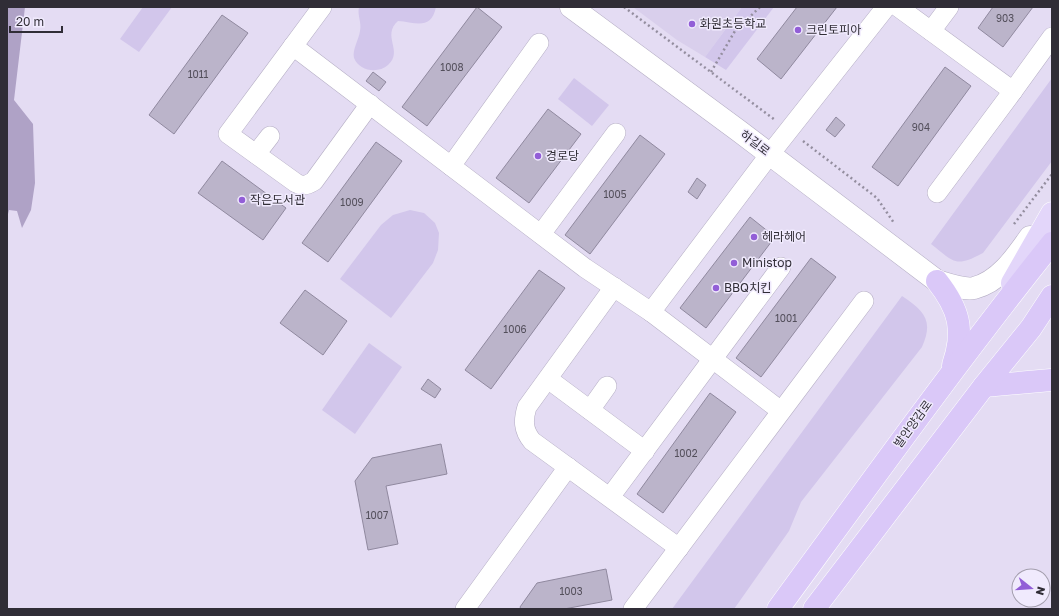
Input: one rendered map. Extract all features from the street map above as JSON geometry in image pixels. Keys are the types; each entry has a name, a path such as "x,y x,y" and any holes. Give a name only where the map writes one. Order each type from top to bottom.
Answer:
{"highway":[{"name":"발안양감로","path":"778,609 992,317 1052,243"},
{"path":"937,281 949,296 957,314 959,334 958,352 951,372"},
{"path":"814,609 984,386 1031,328 1052,296"},
{"path":"984,386 1052,376"}],"main road":[{"path":"992,317 1052,213"},
{"path":"1031,328 1052,307"}],"street":[{"path":"322,7 228,134 296,183 301,185 309,184 314,181 370,104"},
{"name":"하길로","path":"571,7 770,154 937,281"},
{"path":"651,312 770,154 886,7"},
{"path":"898,7 1013,91"},
{"path":"931,31 949,7"},
{"path":"937,193 1052,37"},
{"path":"451,166 539,43"},
{"path":"293,46 585,268 651,312 781,412"},
{"path":"541,234 616,133"},
{"path":"256,154 270,136"},
{"path":"937,281 972,289 988,282 1003,271 1017,256 1052,205"},
{"path":"610,497 781,267"},
{"path":"614,287 527,407 525,414 525,428 532,441 679,548"},
{"path":"634,609 864,301"},
{"path":"548,379 645,450"},
{"path":"590,410 607,386"},
{"path":"465,609 568,467"}],"path":[{"path":"624,7 775,120"},
{"path":"711,72 735,31 760,7"},
{"path":"803,141 877,198 895,224"},
{"path":"1010,229 1052,174"}],"shaded area":[{"path":"7,7 25,7 14,100 33,124 35,183 31,210 22,228 17,211 9,210 7,218"},
{"path":"143,7 172,7 139,52 120,39"},
{"path":"359,7 436,7 434,15 426,22 416,23 398,21 393,27 392,32 394,54 392,60 384,68 379,70 369,70 360,66 354,58 360,28"},
{"name":"화원초등학교","path":"633,7 742,7 705,57 677,40"},
{"path":"742,7 774,7 726,70 705,57"},
{"path":"574,78 609,105 592,126 558,99"},
{"path":"1052,78 1052,161 983,253 966,260 955,261 950,259 931,244"},
{"path":"410,210 424,213 435,223 439,233 438,250 433,263 391,318 340,279 381,225 393,215"},
{"path":"902,296 916,306 925,317 927,330 922,347 801,502 789,531 734,609 672,609"},
{"path":"369,343 402,367 355,434 322,410"}],"building":[{"path":"477,7 502,27 427,126 402,107"},
{"path":"797,7 837,7 781,79 757,59"},
{"path":"993,7 1033,7 1003,47 978,28"},
{"path":"222,15 248,33 174,134 149,115"},
{"path":"945,67 971,86 898,186 872,167"},
{"path":"373,72 386,82 379,91 366,81"},
{"name":"경로당","path":"548,109 581,134 529,203 496,178"},
{"path":"836,117 845,125 835,137 826,130"},
{"path":"640,135 665,154 590,254 565,235"},
{"path":"376,142 402,161 328,262 302,243"},
{"name":"작은도서관","path":"222,161 286,208 263,240 198,193"},
{"path":"697,178 706,185 697,199 688,192"},
{"path":"750,217 775,237 706,328 680,308"},
{"path":"811,258 836,277 761,377 736,358"},
{"path":"539,270 565,288 491,389 465,370"},
{"path":"305,290 347,321 323,355 280,323"},
{"path":"428,379 441,389 435,398 421,389"},
{"path":"710,393 736,412 663,513 637,494"},
{"path":"441,444 447,474 386,486 398,544 368,550 355,481 372,458"},
{"path":"606,569 612,600 564,609 521,609 520,607 537,583"}],"place":[{"name":"화원초등학교","path":"692,24"},
{"name":"크린토피아","path":"798,30"},
{"name":"경로당","path":"538,156"},
{"name":"작은도서관","path":"242,200"},
{"name":"헤라헤어","path":"754,237"},
{"name":"Ministop","path":"734,263"},
{"name":"BBQ치킨","path":"716,288"}]}
